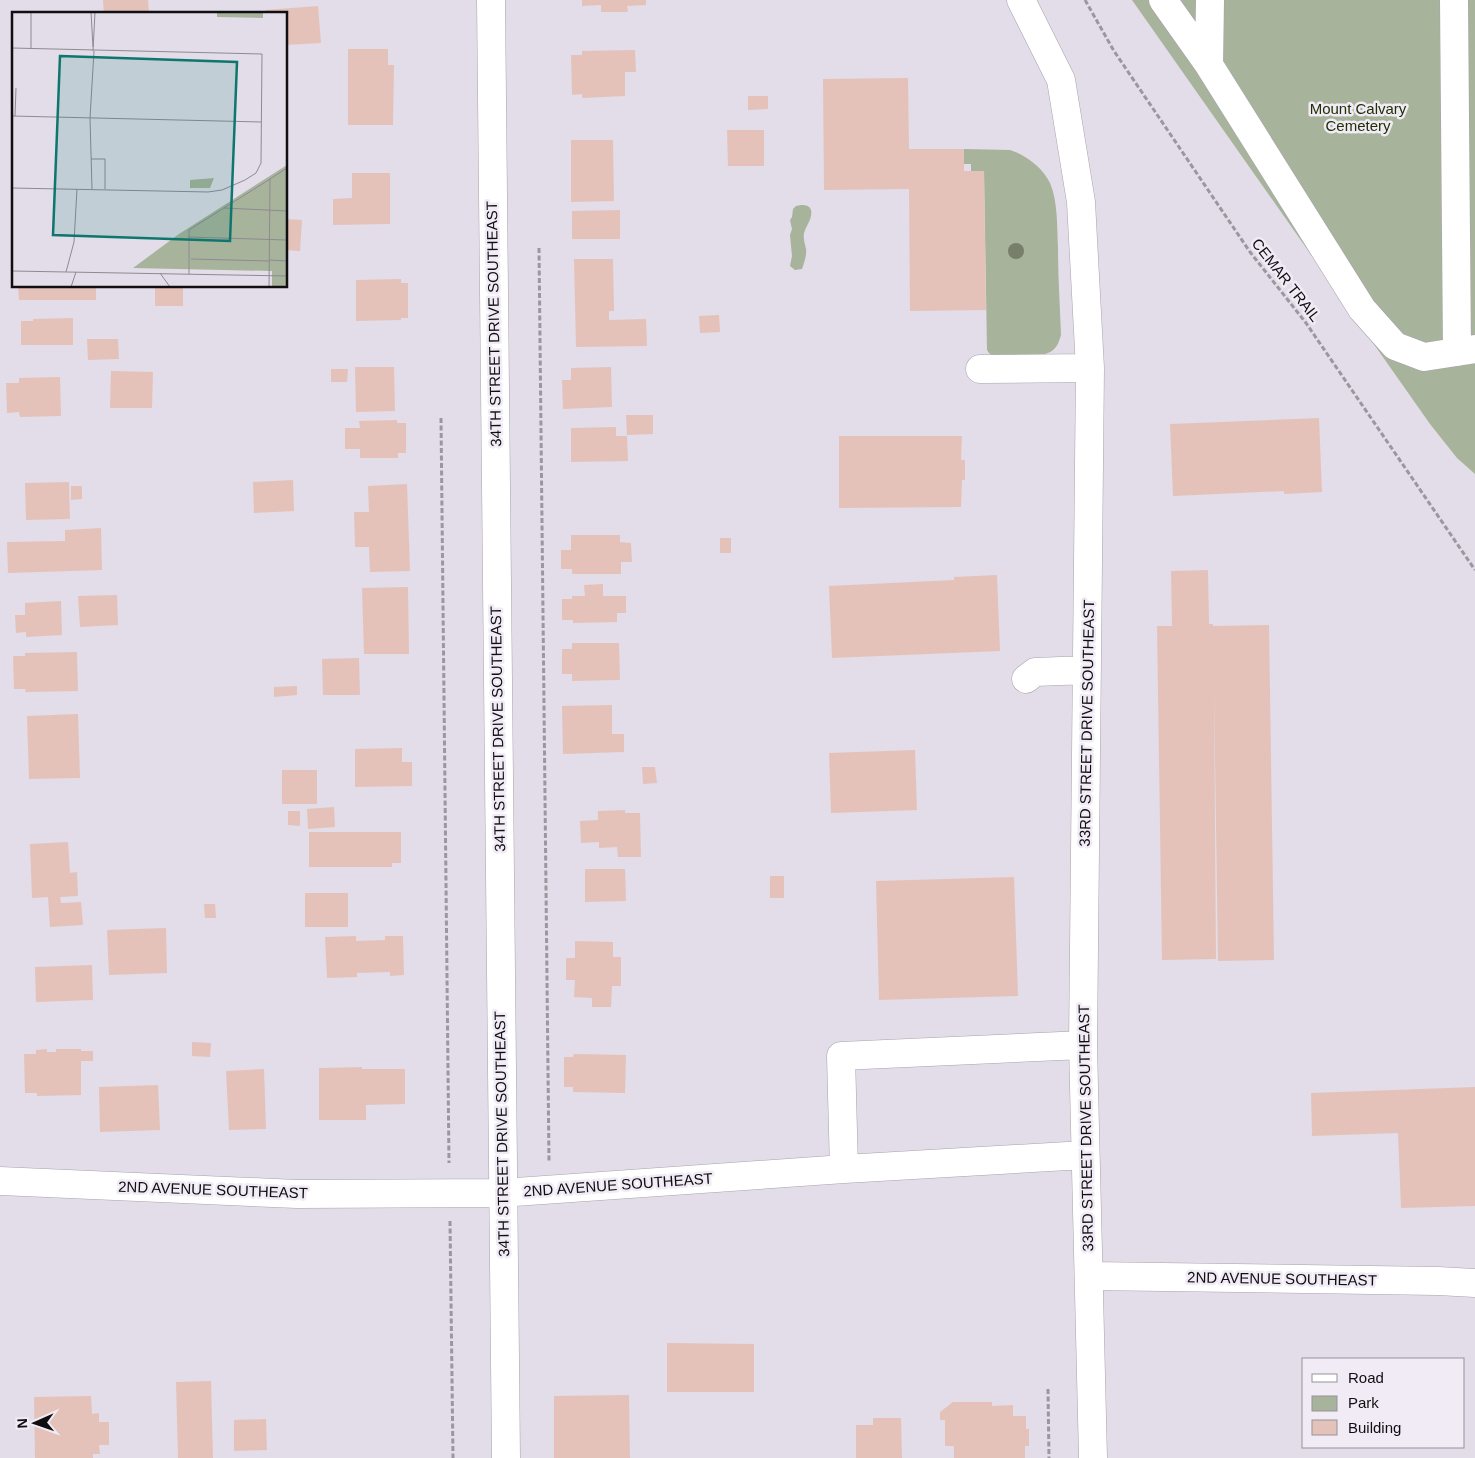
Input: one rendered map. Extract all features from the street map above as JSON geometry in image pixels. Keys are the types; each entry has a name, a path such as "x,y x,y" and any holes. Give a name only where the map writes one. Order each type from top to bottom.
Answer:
{"street":[{"name":"34TH STREET DRIVE SOUTHEAST","path":"491,0 506,1458"},
{"name":"33RD STREET DRIVE SOUTHEAST","path":"1021,0 1061,80 1081,202 1090,368 1083,1045 1093,1458"},
{"path":"1163,0 1209,65 1362,309 1395,346 1424,357 1466,351 1454,0"},
{"path":"1209,65 1210,0"},
{"path":"980,369 1090,368"},
{"path":"1026,679 1035,672 1088,670"},
{"path":"844,1169 841,1056 1083,1045"},
{"name":"2ND AVENUE SOUTHEAST","path":"0,1181 297,1194 502,1193 844,1169 1085,1155"},
{"name":"2ND AVENUE SOUTHEAST","path":"1089,1276 1475,1283"}],"path":[{"name":"CEMAR TRAIL","path":"1085,0 1114,51 1250,252 1306,323 1475,570"},
{"path":"539,248 549,1163"},
{"path":"441,418 449,1169"},
{"path":"450,1215 453,1458"},
{"path":"1048,1389 1049,1458"}],"green space":[{"name":"Mount Calvary Cemetery","path":"1132,0 1475,0 1475,474 1457,458 1430,424"},
{"path":"964,149 1010,150 1016,152 1038,167 1047,177 1053,190 1057,215 1061,335 1056,347 1048,353 1033,356 992,355 987,350 984,171 971,171 971,164 964,164"},
{"path":"801,205 809,207 811,213 804,233 806,256 802,269 795,270 790,266 792,256 790,235 792,229 790,220 793,209"}],"building":[{"path":"103,0 148,0 149,12 104,12"},
{"path":"582,0 646,0 646,5 627,6 628,12 601,12 601,5 582,6"},
{"path":"318,6 321,43 288,45 288,12 265,12 265,10"},
{"path":"348,49 388,49 388,65 394,65 393,125 348,125"},
{"path":"635,50 636,72 625,72 625,96 582,98 582,94 572,95 571,55 582,55 582,51"},
{"path":"908,78 909,149 964,149 964,171 984,171 986,310 910,311 909,189 824,190 823,79"},
{"path":"748,96 768,96 768,109 748,110"},
{"path":"727,130 764,130 764,166 728,166"},
{"path":"571,140 613,140 614,201 571,202"},
{"path":"352,173 390,173 390,224 333,225 333,199 352,198"},
{"path":"620,210 620,239 572,239 572,211"},
{"path":"288,219 302,220 300,251 288,250"},
{"path":"574,259 613,259 614,311 609,311 609,320 646,319 647,346 576,347"},
{"path":"401,279 401,283 408,283 408,318 401,318 401,320 356,321 356,280"},
{"path":"18,288 96,288 96,300 19,300"},
{"path":"155,288 183,288 183,306 155,306"},
{"path":"719,315 720,332 700,333 699,316"},
{"path":"73,318 73,345 21,345 21,321"},
{"path":"87,339 118,339 119,359 88,360"},
{"path":"355,367 394,367 395,411 356,412"},
{"path":"611,367 612,407 563,409 562,380 571,380 571,368"},
{"path":"331,369 348,369 347,382 331,382"},
{"path":"111,371 153,372 152,408 110,408"},
{"path":"60,377 61,416 20,417 19,412 7,413 6,383 19,383 19,378"},
{"path":"626,415 653,415 653,434 627,435"},
{"path":"1319,418 1322,492 1284,494 1284,491 1173,496 1170,424"},
{"path":"397,420 397,423 406,423 406,453 398,453 398,458 360,458 360,449 345,449 345,428 360,428 359,421"},
{"path":"616,427 616,436 627,436 628,461 571,462 571,428"},
{"path":"839,436 962,436 961,460 965,460 965,480 962,480 961,507 839,508"},
{"path":"293,480 294,511 254,513 253,482"},
{"path":"69,482 70,519 26,520 25,483"},
{"path":"407,484 410,571 370,572 369,547 355,547 354,512 369,512 368,486"},
{"path":"71,486 82,486 82,499 71,500"},
{"path":"101,528 102,570 8,573 7,542 65,541 65,530"},
{"path":"571,535 620,535 620,542 631,543 632,562 621,562 621,574 572,574 572,569 561,569 561,550 571,550"},
{"path":"720,538 731,538 731,553 720,553"},
{"path":"1208,570 1209,624 1213,624 1213,626 1269,625 1274,960 1218,961 1214,687 1216,959 1162,960 1157,626 1172,626 1171,571"},
{"path":"997,575 1000,651 832,658 829,586 954,580 954,577"},
{"path":"603,584 603,596 626,596 626,613 617,613 617,622 573,623 573,620 562,620 562,599 572,599 572,596 585,596 584,585"},
{"path":"408,587 409,654 364,654 362,588"},
{"path":"117,595 118,625 80,627 78,596"},
{"path":"61,601 62,635 26,637 26,632 16,633 15,615 25,615 25,603"},
{"path":"572,643 619,643 620,680 572,681 572,674 562,674 562,649 572,649"},
{"path":"77,652 78,691 25,692 26,689 14,689 13,656 25,656 25,653"},
{"path":"359,658 360,695 323,695 322,659"},
{"path":"297,686 297,695 274,697 274,687"},
{"path":"612,705 612,734 624,734 624,752 563,754 562,706"},
{"path":"78,714 80,778 29,779 27,716"},
{"path":"402,748 402,762 412,762 412,786 355,787 355,749"},
{"path":"915,750 917,810 831,813 829,753"},
{"path":"642,767 655,767 657,783 643,784"},
{"path":"282,770 317,770 317,804 282,804"},
{"path":"334,807 335,827 308,829 307,809"},
{"path":"625,810 625,813 640,813 641,857 618,857 617,847 599,848 599,842 581,843 580,821 598,820 598,811"},
{"path":"288,811 300,811 300,826 288,825"},
{"path":"309,832 401,832 401,863 392,863 392,867 309,867"},
{"path":"68,842 70,873 77,872 78,896 60,897 61,903 81,902 83,925 50,927 48,897 32,898 30,844"},
{"path":"585,869 625,869 626,901 585,902"},
{"path":"770,876 784,876 784,898 770,898"},
{"path":"1014,877 1018,996 879,1000 876,881"},
{"path":"305,893 348,893 348,927 305,927"},
{"path":"204,904 215,904 216,918 205,918"},
{"path":"166,928 167,973 109,975 107,930"},
{"path":"356,936 356,941 385,940 385,936 403,936 404,975 390,976 390,972 357,973 357,977 327,978 325,937"},
{"path":"575,941 613,942 613,957 621,957 621,986 612,986 611,1007 592,1007 592,998 574,997 575,980 566,980 566,958 575,958"},
{"path":"92,965 93,1000 36,1002 35,967"},
{"path":"192,1042 211,1043 210,1057 192,1056"},
{"path":"47,1049 47,1052 56,1052 56,1049 93,1051 93,1061 81,1061 81,1095 37,1096 37,1093 25,1093 24,1054 36,1054 36,1050"},
{"path":"574,1054 626,1055 625,1093 573,1092 573,1087 564,1087 564,1057 573,1057"},
{"path":"362,1067 362,1069 405,1069 405,1104 366,1105 366,1120 319,1120 319,1068"},
{"path":"264,1069 266,1129 229,1130 226,1071"},
{"path":"158,1085 160,1130 100,1132 99,1087"},
{"path":"1475,1087 1475,1206 1401,1208 1398,1133 1312,1136 1311,1093"},
{"path":"667,1343 754,1344 754,1392 667,1392"},
{"path":"211,1381 213,1458 178,1458 176,1382"},
{"path":"629,1395 630,1458 554,1458 554,1396"},
{"path":"91,1396 92,1414 99,1413 99,1422 109,1422 109,1445 99,1445 100,1454 93,1454 93,1458 35,1458 34,1397"},
{"path":"953,1402 992,1402 992,1406 1013,1405 1013,1416 1026,1416 1026,1429 1029,1429 1029,1446 1025,1446 1025,1458 954,1458 954,1446 945,1446 945,1420 940,1420 940,1412"},
{"path":"873,1418 901,1418 902,1458 856,1458 856,1425 873,1425"},
{"path":"266,1419 267,1450 234,1451 234,1420"}]}
